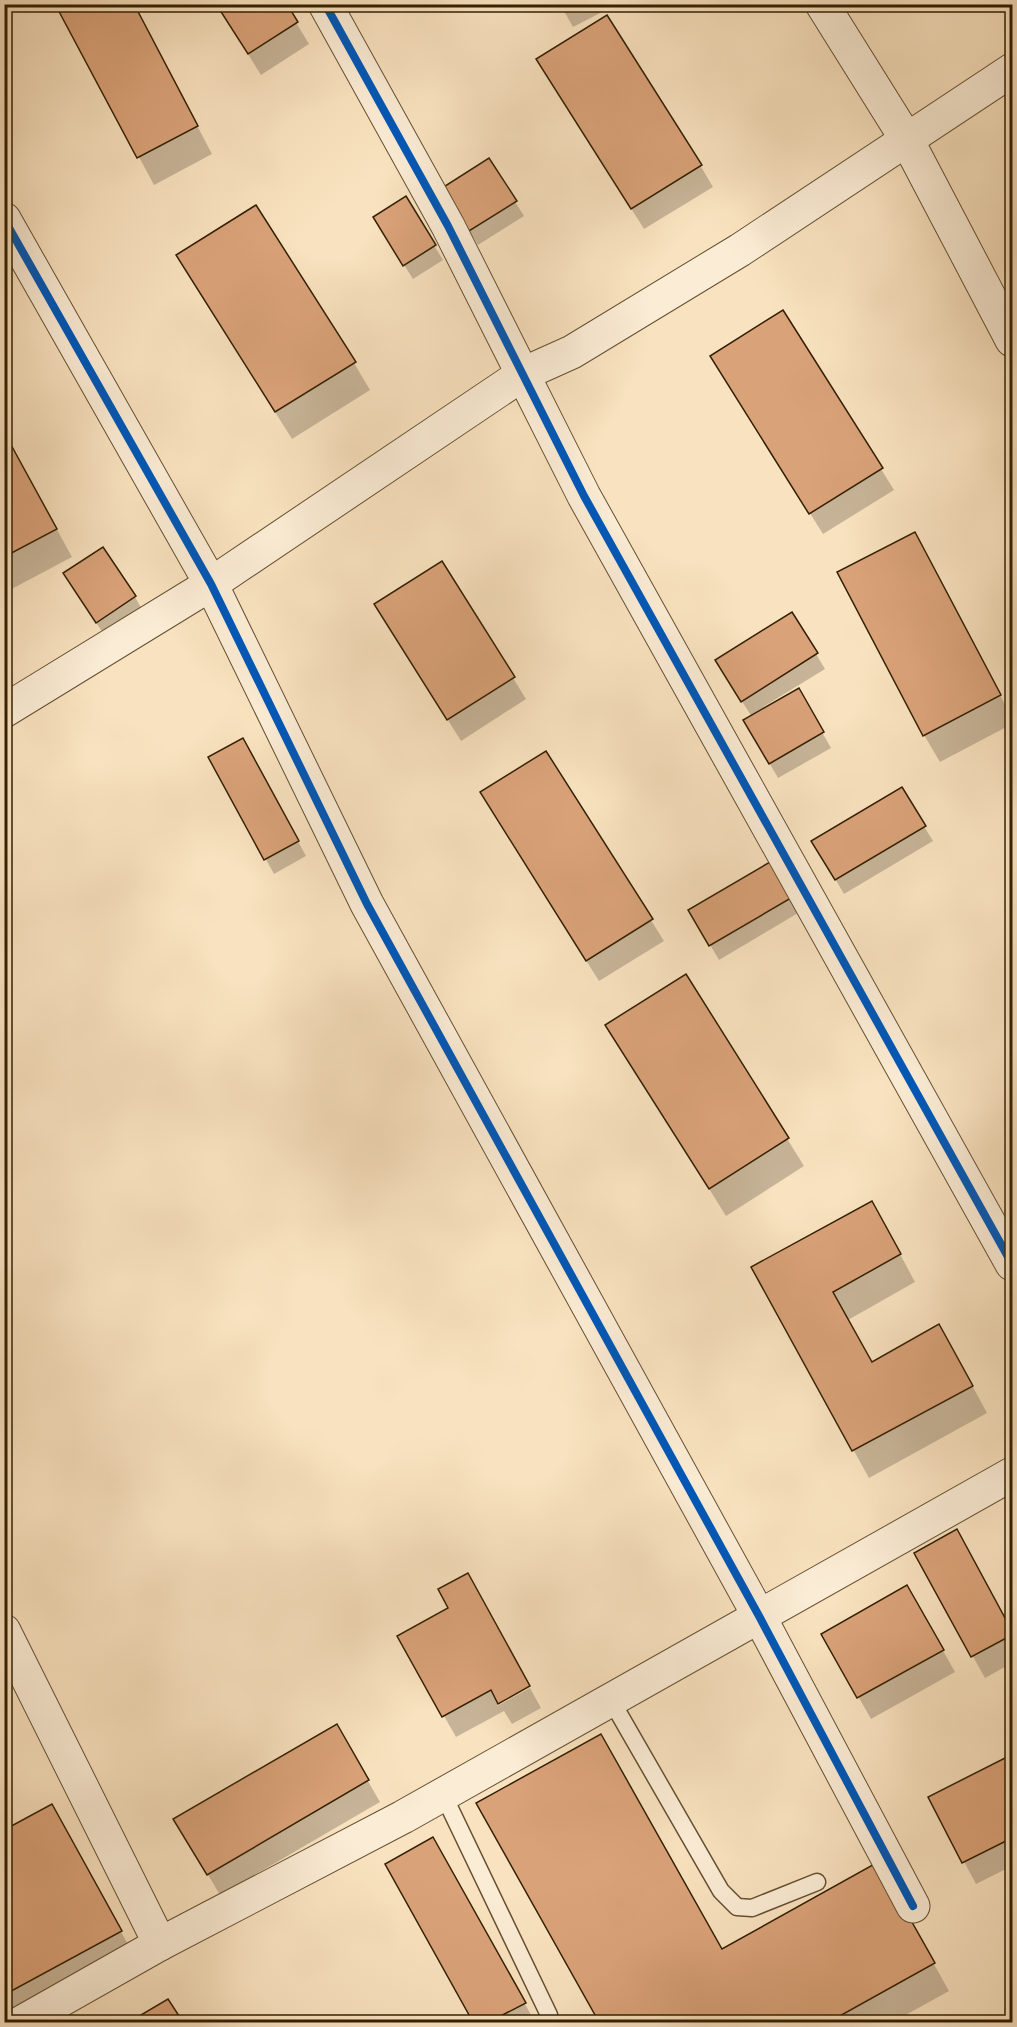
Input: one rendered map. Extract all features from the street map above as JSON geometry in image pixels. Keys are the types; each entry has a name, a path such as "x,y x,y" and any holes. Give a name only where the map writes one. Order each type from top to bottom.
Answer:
{"street":[{"path":"326,4 448,226 584,496 1012,1264"},
{"path":"822,4 907,140 1012,340"},
{"path":"4,711 211,584 523,374 582,346 740,250 1012,70"},
{"path":"4,219 211,584 367,904 759,1616 913,1906"},
{"path":"22,2022 160,1944 443,1794 1012,1474"},
{"path":"4,1631 160,1944"}],"lane":[{"path":"611,1700 721,1892 736,1907 752,1908 817,1882"},
{"path":"443,1794 549,2015 548,2022"}],"building":[{"path":"55,4 134,4 198,126 137,158"},
{"path":"216,4 287,4 298,22 248,54"},
{"path":"607,15 702,165 631,209 536,59"},
{"path":"489,158 517,201 469,231 442,188"},
{"path":"406,196 436,245 403,266 373,217"},
{"path":"256,205 356,362 275,412 176,255"},
{"path":"783,310 883,468 809,514 710,356"},
{"path":"4,432 57,529 4,557"},
{"path":"915,532 1001,695 923,736 837,572"},
{"path":"103,547 136,596 96,623 63,573"},
{"path":"442,561 515,677 447,720 374,604"},
{"path":"792,612 818,653 741,702 715,660"},
{"path":"799,688 824,732 769,764 743,720"},
{"path":"243,738 299,841 264,860 208,757"},
{"path":"546,751 653,919 586,961 480,792"},
{"path":"902,787 926,826 835,880 811,841"},
{"path":"770,862 791,898 709,946 688,910"},
{"path":"686,974 789,1138 709,1189 605,1025"},
{"path":"872,1201 901,1254 833,1292 872,1362 939,1324 973,1386 852,1451 751,1267"},
{"path":"957,1529 1012,1631 1012,1635 971,1657 914,1553"},
{"path":"468,1573 530,1686 498,1704 491,1690 442,1717 397,1636 448,1608 438,1589"},
{"path":"907,1585 944,1650 857,1698 821,1634"},
{"path":"337,1724 369,1780 207,1875 173,1819"},
{"path":"601,1734 722,1949 878,1862 935,1963 829,2022 599,2022 476,1803"},
{"path":"1011,1755 1012,1838 962,1863 928,1797"},
{"path":"52,1804 122,1931 4,1995 4,1830"},
{"path":"433,1837 526,2003 489,2022 473,2022 385,1864"},
{"path":"168,1999 183,2022 129,2022"}],"cycle path":[{"path":"325,4 448,226 584,496 1012,1264"},
{"path":"4,219 211,584 367,904 759,1616 913,1906"}]}
